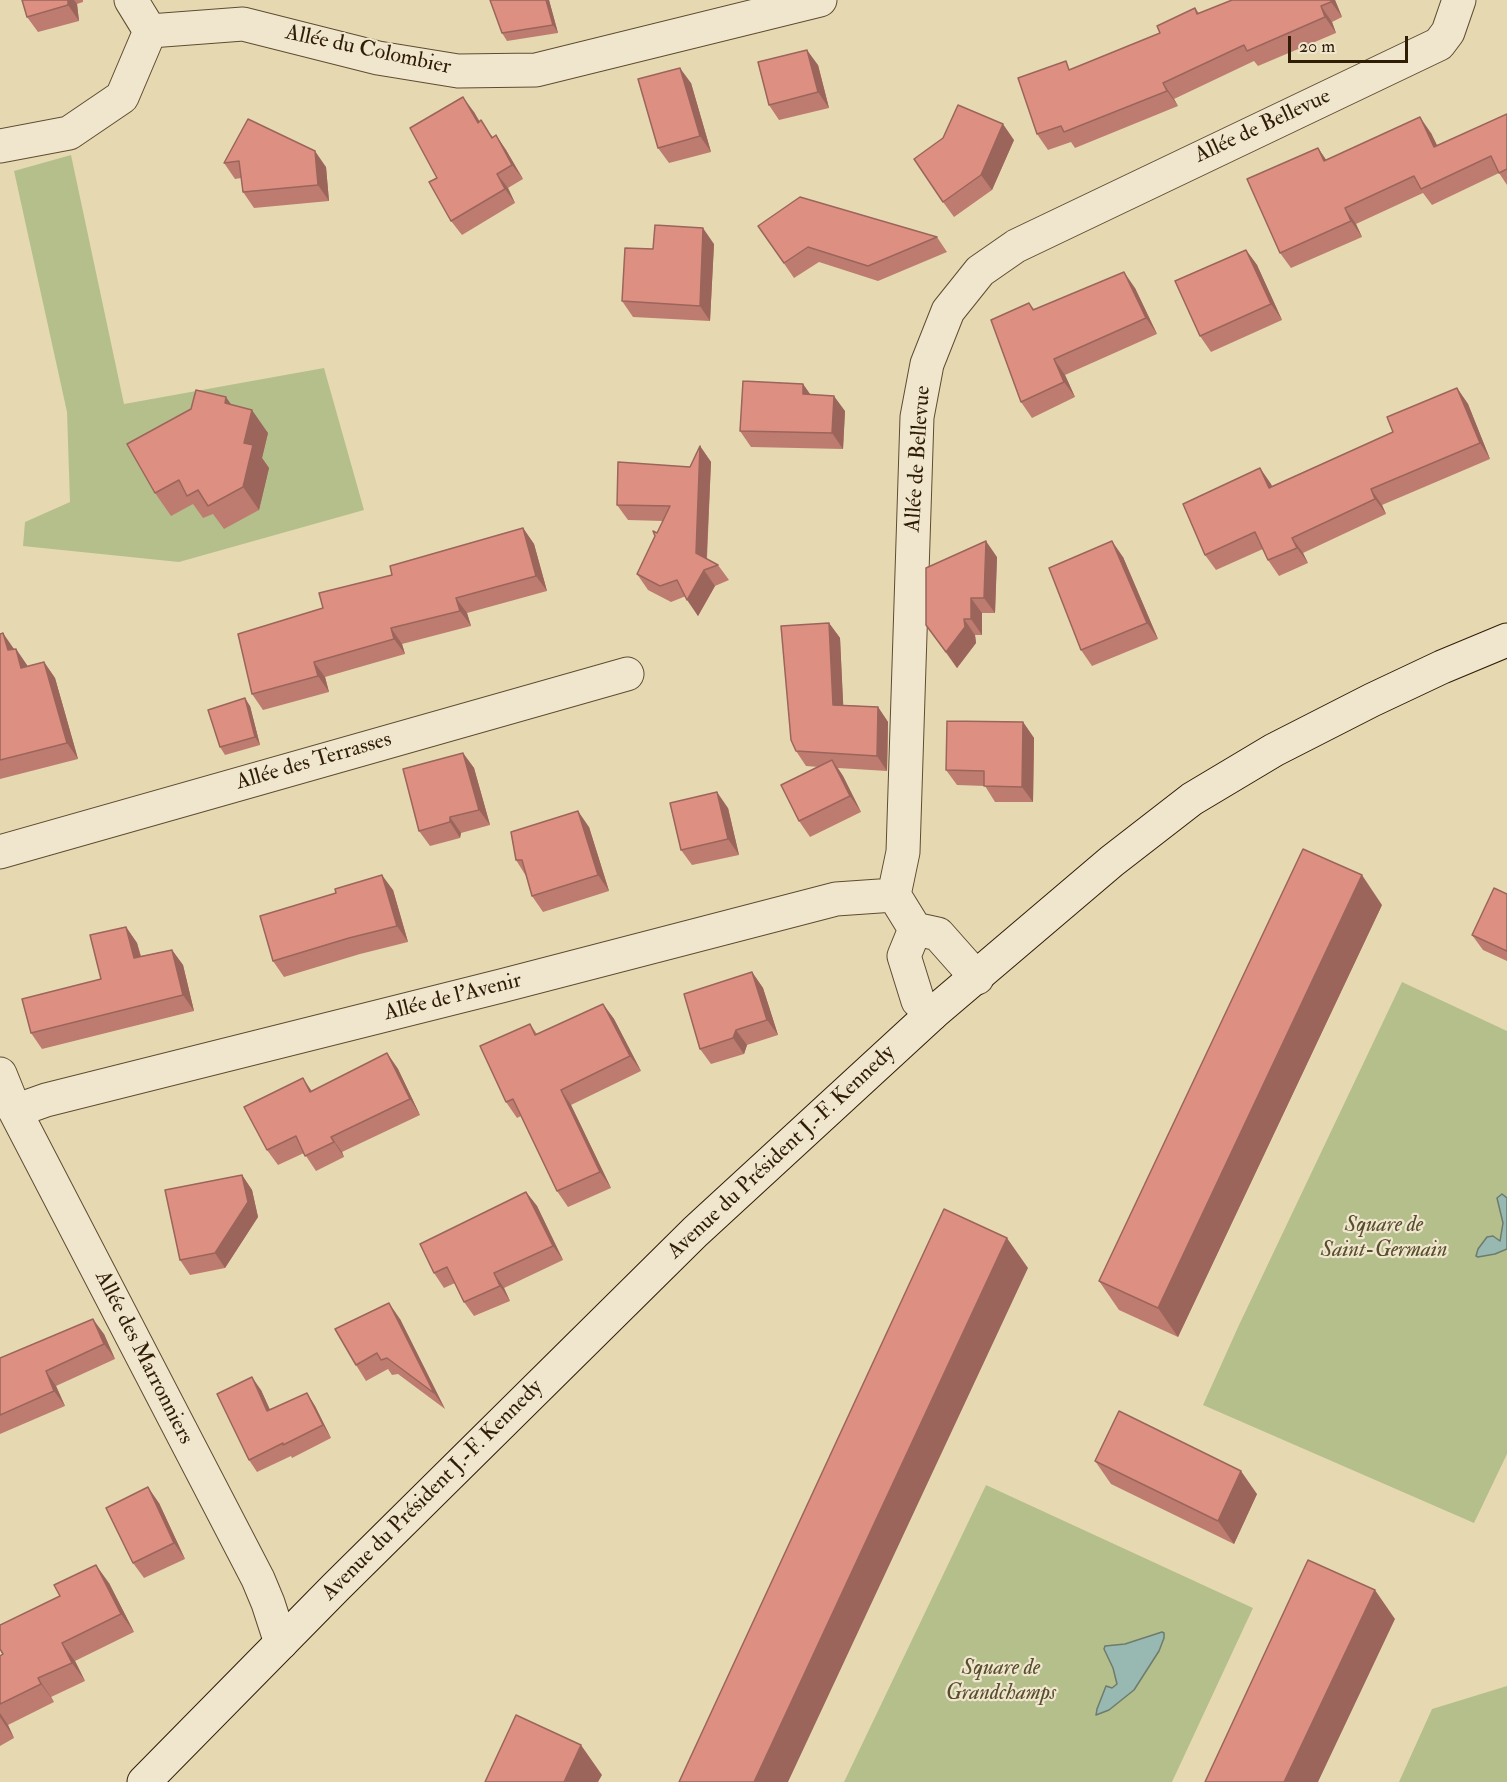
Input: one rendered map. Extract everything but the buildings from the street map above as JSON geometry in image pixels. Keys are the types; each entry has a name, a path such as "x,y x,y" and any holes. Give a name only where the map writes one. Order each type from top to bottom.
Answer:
{"street":[{"path":"0,146 69,133 122,96 150,31 131,0"},
{"name":"Allée du Colombier","path":"150,31 243,24 378,58 458,71 536,70 820,0"},
{"name":"Allée de Bellevue","path":"894,895 903,852 917,417 927,364 948,311 981,271 1016,246 1439,44 1448,32 1459,0"},
{"name":"Avenue du Président J.-F. Kennedy","path":"144,1782 695,1232 932,1014 1112,861 1192,799 1274,750 1372,700 1507,640"},
{"name":"Allée des Terrasses","path":"0,852 627,674"},
{"path":"894,895 915,929 938,934 976,978"},
{"name":"Allée de l'Avenir","path":"15,1111 46,1100 836,899 894,895"},
{"path":"915,929 904,956 918,1001 932,1014"},
{"name":"Allée des Marronniers","path":"0,1074 15,1111 258,1579 281,1643"}],"green space":[{"path":"71,155 124,404 324,368 364,510 179,562 23,546 25,522 70,502 67,412 14,171"},
{"name":"Square de Saint-Germain","path":"1402,982 1507,1031 1507,1454 1474,1523 1203,1405"},
{"name":"Square de Grandchamps","path":"986,1485 1253,1608 1172,1782 844,1782"},
{"path":"1507,1686 1507,1782 1399,1782 1432,1709"}],"water":[{"path":"1502,1194 1507,1198 1507,1249 1478,1257 1476,1256 1478,1249 1487,1237 1493,1236 1500,1241 1503,1223 1497,1198"},
{"path":"1162,1632 1164,1638 1159,1651 1134,1690 1109,1710 1096,1715 1106,1686 1112,1688 1117,1684 1113,1668 1104,1649 1105,1646 1125,1644"}]}
